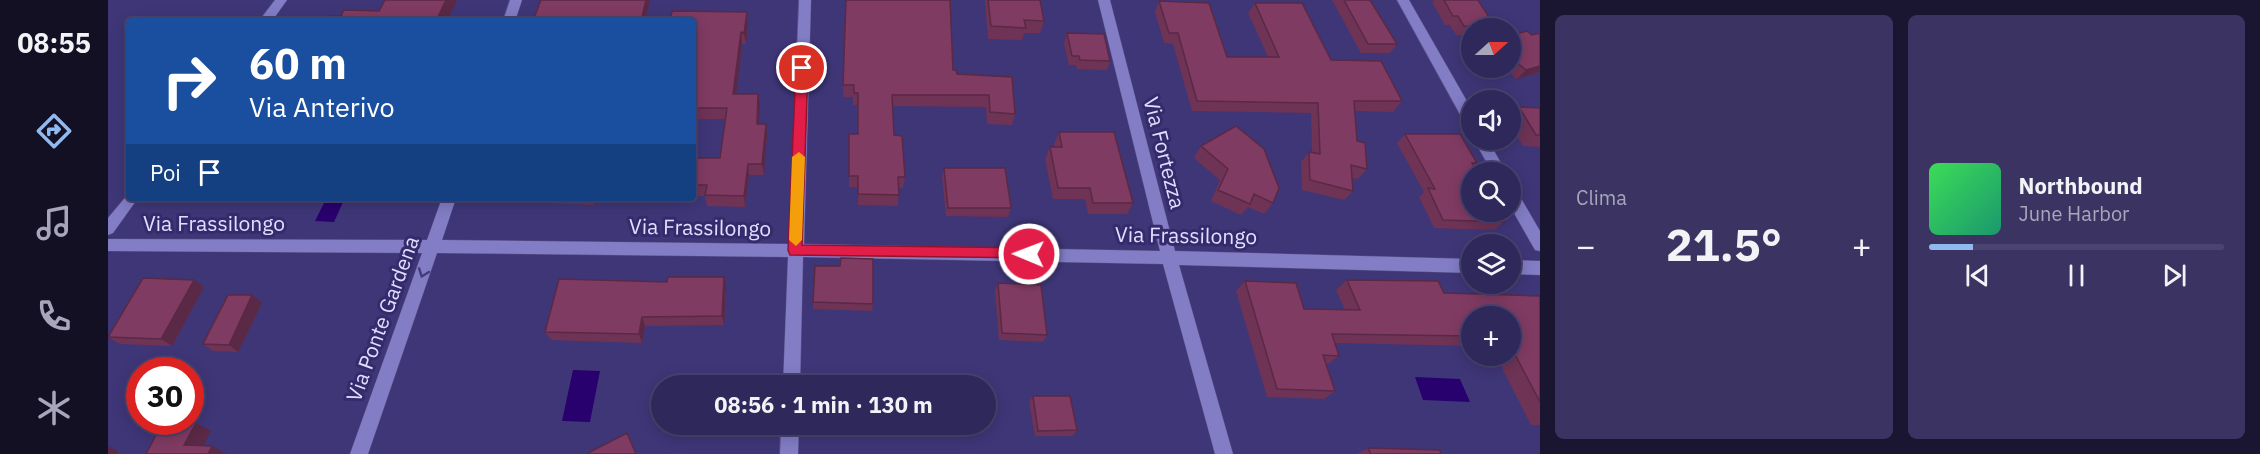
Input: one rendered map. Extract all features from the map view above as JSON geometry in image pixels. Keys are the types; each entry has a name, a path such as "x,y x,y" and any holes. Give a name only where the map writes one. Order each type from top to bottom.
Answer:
{"street":[{"path":"267,18 281,0"},
{"path":"510,18 516,0"},
{"path":"791,375 805,0"},
{"name":"Via Fortezza","path":"1104,0 1169,256 1224,454"},
{"path":"1403,0 1461,103"},
{"path":"108,229 129,201"},
{"name":"Via Ponte Gardena","path":"359,454 448,201"},
{"path":"1521,211 1540,245"},
{"name":"Via Frassilongo","path":"108,245 433,245 795,250 1169,256 1461,266"},
{"path":"1521,267 1540,268"},
{"path":"789,454 790,435"}],"shaded area":[{"path":"325,201 344,201 334,222 315,221"},
{"path":"573,370 600,371 590,422 562,421"},
{"path":"1415,377 1460,379 1470,402 1423,400"}],"building":[{"path":"385,0 446,0 437,18 328,18 341,16 344,10 379,11"},
{"path":"541,0 646,0 642,17 534,18"},
{"path":"846,0 950,0 953,70 956,70 957,74 1012,77 1015,114 990,112 989,95 892,95 894,135 902,136 905,177 898,177 899,195 858,194 858,176 849,176 849,134 858,134 858,93 854,93 854,85 843,85"},
{"path":"988,0 1040,0 1044,21 1024,20 1026,28 991,26"},
{"path":"1344,0 1370,0 1397,44 1368,44"},
{"path":"1444,0 1478,0 1490,18 1461,18 1461,21 1458,16 1453,16"},
{"path":"1159,1 1209,3 1227,57 1279,57 1255,3 1302,3 1331,60 1381,61 1402,101 1354,101 1357,141 1365,143 1367,169 1351,165 1353,191 1310,180 1309,152 1320,154 1318,103 1197,101 1178,33 1169,33"},
{"path":"672,11 747,12 744,33 741,32 733,94 758,94 757,124 766,124 762,164 748,164 744,196 705,195 707,185 696,185 696,158 720,158 727,108 696,108 696,18 671,18"},
{"path":"1527,31 1532,35 1540,33 1540,66 1526,70 1521,66 1521,33"},
{"path":"1067,33 1104,34 1110,61 1080,60 1079,56 1072,56"},
{"path":"1521,107 1540,108 1540,135 1536,135"},
{"path":"1236,126 1264,149 1279,188 1273,203 1254,194 1250,204 1218,190 1228,169 1201,146"},
{"path":"1059,132 1114,132 1133,203 1093,203 1090,188 1058,188 1050,147 1062,147"},
{"path":"1405,134 1460,134 1461,150 1469,150 1476,162 1461,162 1461,221 1443,220 1428,188 1435,189"},
{"path":"944,168 1005,168 1011,208 948,208"},
{"path":"841,258 873,259 873,304 813,302 815,266 840,266"},
{"path":"668,277 724,277 722,316 642,317 639,334 545,332 559,279 667,282"},
{"path":"143,278 194,280 161,339 108,337"},
{"path":"1347,280 1438,281 1444,293 1540,296 1540,402 1521,366 1521,306 1461,306 1461,336 1332,334 1339,356 1323,355 1335,391 1277,389 1245,281 1296,283 1304,309 1360,310"},
{"path":"998,283 1041,285 1047,335 1002,333"},
{"path":"228,295 252,295 229,345 203,344"},
{"path":"1033,396 1070,396 1077,430 1038,431"},
{"path":"627,433 636,454 588,454 588,453"},
{"path":"156,435 189,435 184,445 212,446 208,454 146,454"},
{"path":"1368,448 1440,450 1441,454 1371,454"}],"slow traffic":[{"path":"796,240 799,157"}],"route":[{"path":"802,68 795,250 1029,254"}]}
